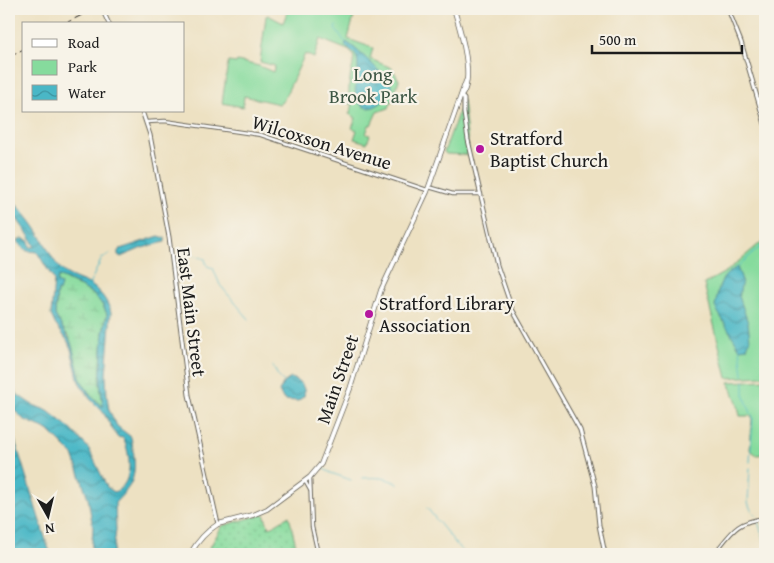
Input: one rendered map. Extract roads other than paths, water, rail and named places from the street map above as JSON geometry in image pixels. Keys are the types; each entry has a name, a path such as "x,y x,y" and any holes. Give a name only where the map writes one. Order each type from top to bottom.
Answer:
{"main road":[{"path":"102,9 108,22"},
{"name":"Main Street","path":"190,554 203,535 218,524 264,511 304,481 319,467 327,451 350,389 380,294 429,189 466,81 467,61 454,9"},
{"path":"728,9 741,42 765,124"},
{"path":"461,96 464,99 466,129 495,257 510,305 574,416 582,437 596,493 599,525 605,554"},
{"name":"East Main Street","path":"142,112 147,122 169,237 188,390 218,524"}],"street":[{"name":"Wilcoxson Avenue","path":"147,122 165,120 259,134 429,189 453,194 481,194"},
{"path":"310,476 312,527 318,554"},
{"path":"304,481 310,490"},
{"path":"714,554 739,524 765,518"}],"water":[{"path":"346,42 371,62 392,86 392,91 389,95 376,106 364,107 356,96 357,60 355,54 345,46"},
{"path":"9,196 35,227 59,267 69,275 99,291 110,308 106,375 109,410 117,426 131,437 134,464 131,483 115,503 116,530 113,554 91,554 93,528 88,498 73,455 48,430 23,419 11,407 9,419 9,382 18,395 31,404 48,411 71,429 89,449 107,487 114,492 125,483 129,468 126,445 123,438 117,437 103,412 90,399 79,382 71,349 51,315 54,280 37,252 27,251 18,243 22,238 29,241 30,247 35,247 9,208","holes":["59,276 87,290 98,300 107,314 103,333 100,383 103,407 91,396 81,380 71,342 55,315 57,290 59,292 61,285 57,281"]},
{"path":"159,236 165,238 165,242 142,248 121,257 118,255 120,249"},
{"path":"737,267 742,280 739,296 748,323 750,340 747,348 740,349 715,307 720,284 726,275"},
{"path":"291,378 300,382 304,390 304,396 298,401 284,400 279,392 283,383"},
{"path":"9,421 51,554 15,554 9,543"}],"waterway":[{"path":"336,26 335,29 346,43"},
{"path":"737,267 765,243"},
{"path":"188,253 205,259 207,266 213,268 220,285 249,319"},
{"path":"89,285 102,258 110,254"},
{"path":"740,349 743,375"},
{"path":"273,366 278,376 284,382"},
{"path":"744,381 744,394 753,417 750,462"},
{"path":"322,468 351,480"},
{"path":"750,468 748,502 756,516"},
{"path":"362,478 381,478 398,484"},
{"path":"427,508 466,554"},
{"path":"758,522 765,543"}],"railway":[{"path":"68,22 94,9"},
{"path":"9,56 22,50"}],"place":[{"name":"Stratford Baptist Church","path":"480,149"},
{"name":"Stratford Library Association","path":"369,314"}],"park label":[{"name":"Long Brook Park","path":"373,85"}]}
